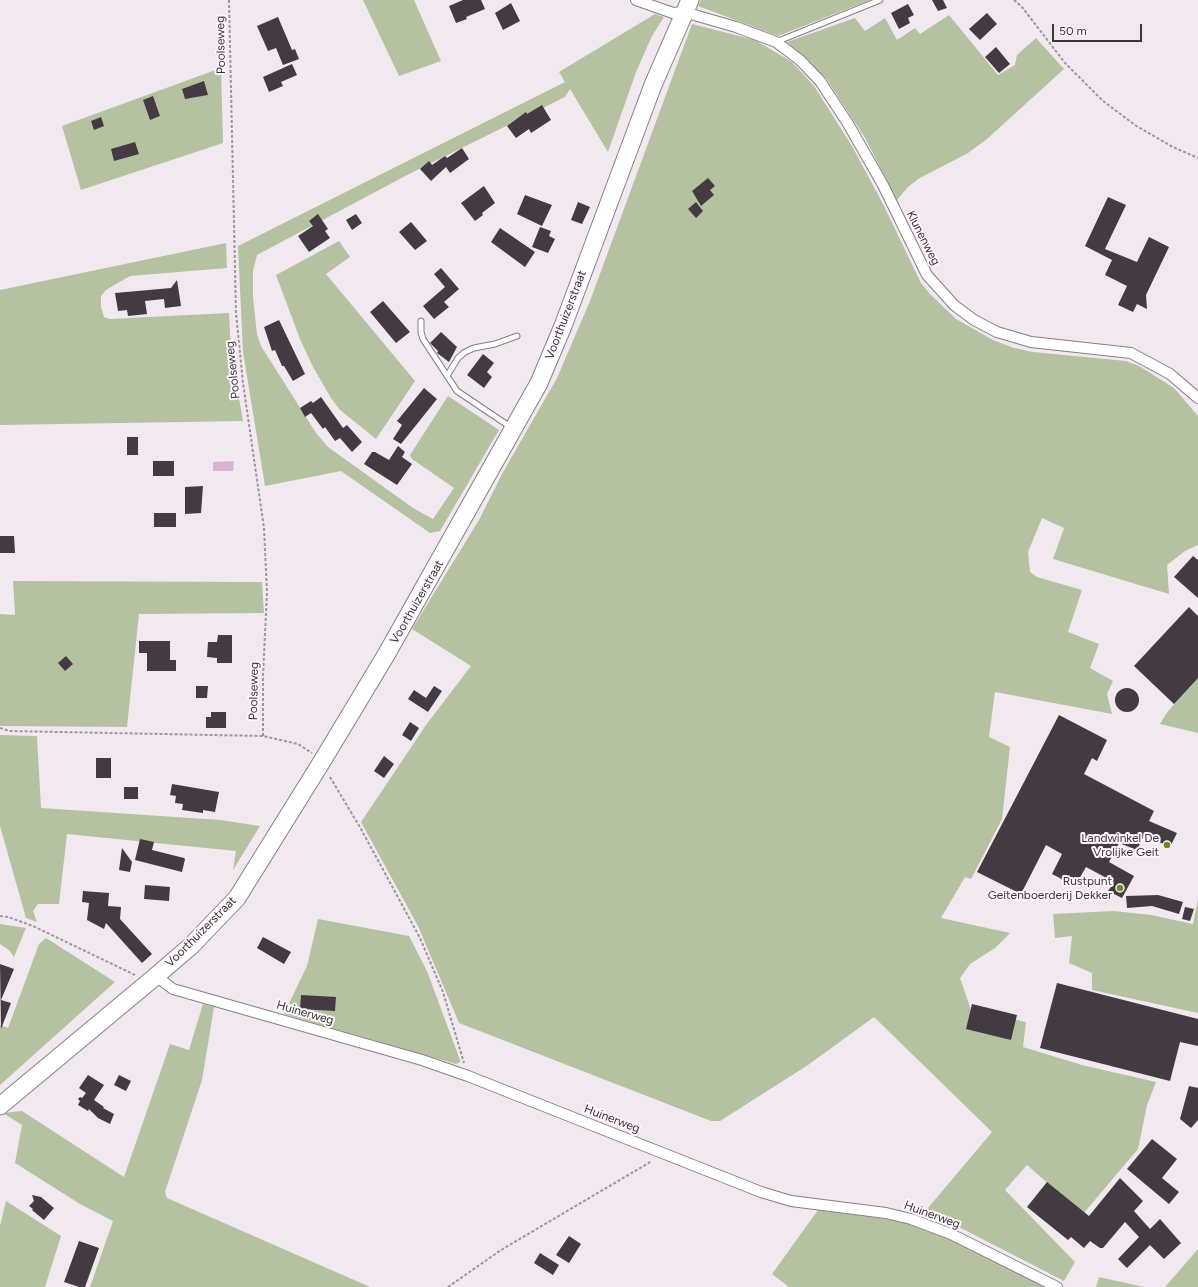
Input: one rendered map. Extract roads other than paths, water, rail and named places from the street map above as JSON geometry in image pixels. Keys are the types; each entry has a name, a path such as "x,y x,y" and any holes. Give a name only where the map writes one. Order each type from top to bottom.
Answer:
{"main road":[{"name":"Voorthuizerstraat","path":"0,1106 148,979 191,946 237,898 322,763 386,655 514,430 539,383 563,326 653,85 687,6"}],"street":[{"name":"Klunenweg","path":"636,0 672,13 687,6 776,42 800,60 820,81 847,122 882,185 927,275 954,305 974,320 997,332 1031,342 1131,352 1170,374 1198,398"},
{"name":"Huinerweg","path":"148,979 173,989 422,1060 468,1076 760,1192 792,1201 886,1213 911,1219 951,1234 1056,1287"}],"lane":[{"path":"776,42 880,0"},
{"path":"421,321 421,332 423,339 458,391 514,430"},
{"path":"447,376 458,358 465,352 474,348 496,344 517,336"}],"place":[{"name":"Landwinkel De Vrolijke Geit","path":"1167,845"},
{"name":"Rustpunt Geitenboerderij Dekker","path":"1120,888"}]}
